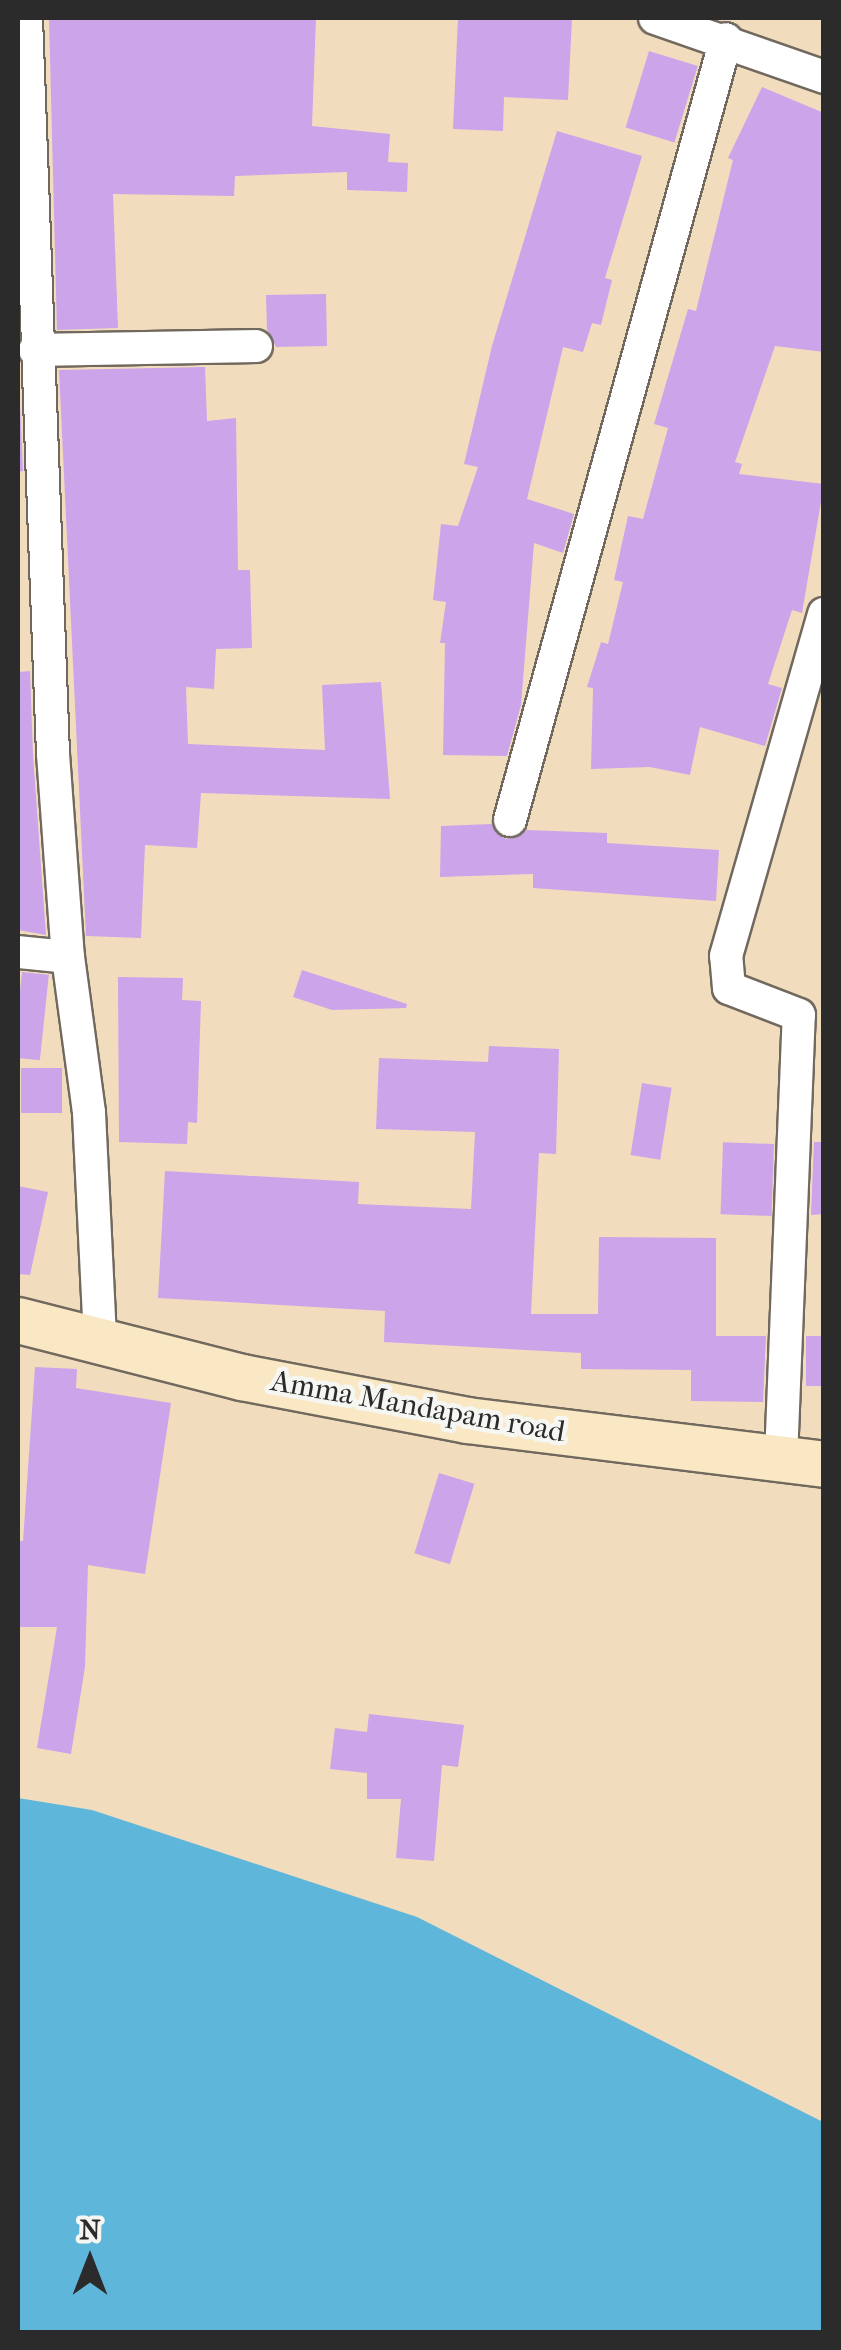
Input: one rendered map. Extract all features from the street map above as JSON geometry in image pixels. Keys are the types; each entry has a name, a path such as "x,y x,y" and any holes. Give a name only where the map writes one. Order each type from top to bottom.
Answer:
{"main road":[{"name":"Amma Mandapam road","path":"18,1320 242,1377 467,1420 802,1461"}],"street":[{"path":"26,18 35,350 68,957 90,1113 100,1340"},
{"path":"655,18 726,39 824,77"},
{"path":"510,820 726,39"},
{"path":"35,350 256,346"},
{"path":"802,1461 799,1015 728,988 726,956 824,614"},
{"path":"18,952 68,957"}],"water":[{"path":"18,1798 92,1810 417,1917 823,2122 823,2332 18,2332"}],"building":[{"path":"49,18 316,18 312,126 390,134 388,162 408,163 407,192 347,190 347,172 235,176 234,196 113,194 118,328 57,330"},
{"path":"458,18 572,18 568,100 504,97 503,131 453,129"},
{"path":"649,51 698,66 674,142 626,128"},
{"path":"762,87 824,113 824,352 775,346 735,462 742,464 739,474 824,484 802,613 792,610 768,684 782,688 765,746 700,727 690,775 650,767 591,769 593,688 587,687 601,642 608,644 623,582 614,580 628,516 643,519 668,428 654,424 688,309 696,311 733,160 728,158"},
{"path":"557,131 642,156 605,278 612,280 601,325 592,323 583,352 563,347 527,499 574,514 563,553 534,543 521,705 507,756 443,755 445,643 440,643 446,602 433,600 441,524 458,526 478,467 464,464 492,346"},
{"path":"326,294 327,346 276,347 267,329 266,295"},
{"path":"18,359 23,471 18,472"},
{"path":"205,367 207,421 236,418 238,570 250,570 252,648 216,649 214,689 186,687 188,744 325,750 322,685 381,682 390,799 201,793 197,848 145,845 141,938 86,936 59,370"},
{"path":"30,671 46,935 18,930 18,672"},
{"path":"491,824 506,839 527,830 607,833 607,843 719,850 716,901 533,888 533,874 440,877 441,826"},
{"path":"302,970 407,1004 406,1008 332,1010 293,997"},
{"path":"22,972 49,975 40,1060 18,1058"},
{"path":"118,977 183,978 182,1000 201,1001 197,1123 188,1122 187,1144 119,1142"},
{"path":"489,1046 559,1049 556,1154 539,1153 531,1314 598,1314 599,1237 716,1238 716,1336 766,1336 763,1402 691,1401 691,1370 581,1369 581,1353 384,1342 385,1311 158,1298 165,1171 359,1182 358,1204 471,1209 475,1132 376,1129 379,1058 488,1062"},
{"path":"21,1068 62,1068 62,1113 21,1113"},
{"path":"642,1083 672,1088 660,1160 631,1155"},
{"path":"723,1142 774,1144 771,1216 721,1214"},
{"path":"814,1142 824,1142 824,1214 811,1215"},
{"path":"18,1186 48,1192 30,1275 18,1274"},
{"path":"806,1336 824,1336 824,1386 806,1386"},
{"path":"35,1367 77,1369 76,1388 171,1403 145,1574 88,1565 85,1667 71,1754 37,1748 57,1627 18,1627 18,1541 23,1541"},
{"path":"439,1473 474,1484 450,1564 414,1553"},
{"path":"369,1714 464,1725 458,1767 442,1765 434,1861 396,1858 401,1799 367,1799 367,1773 330,1769 335,1728 367,1732"}]}
